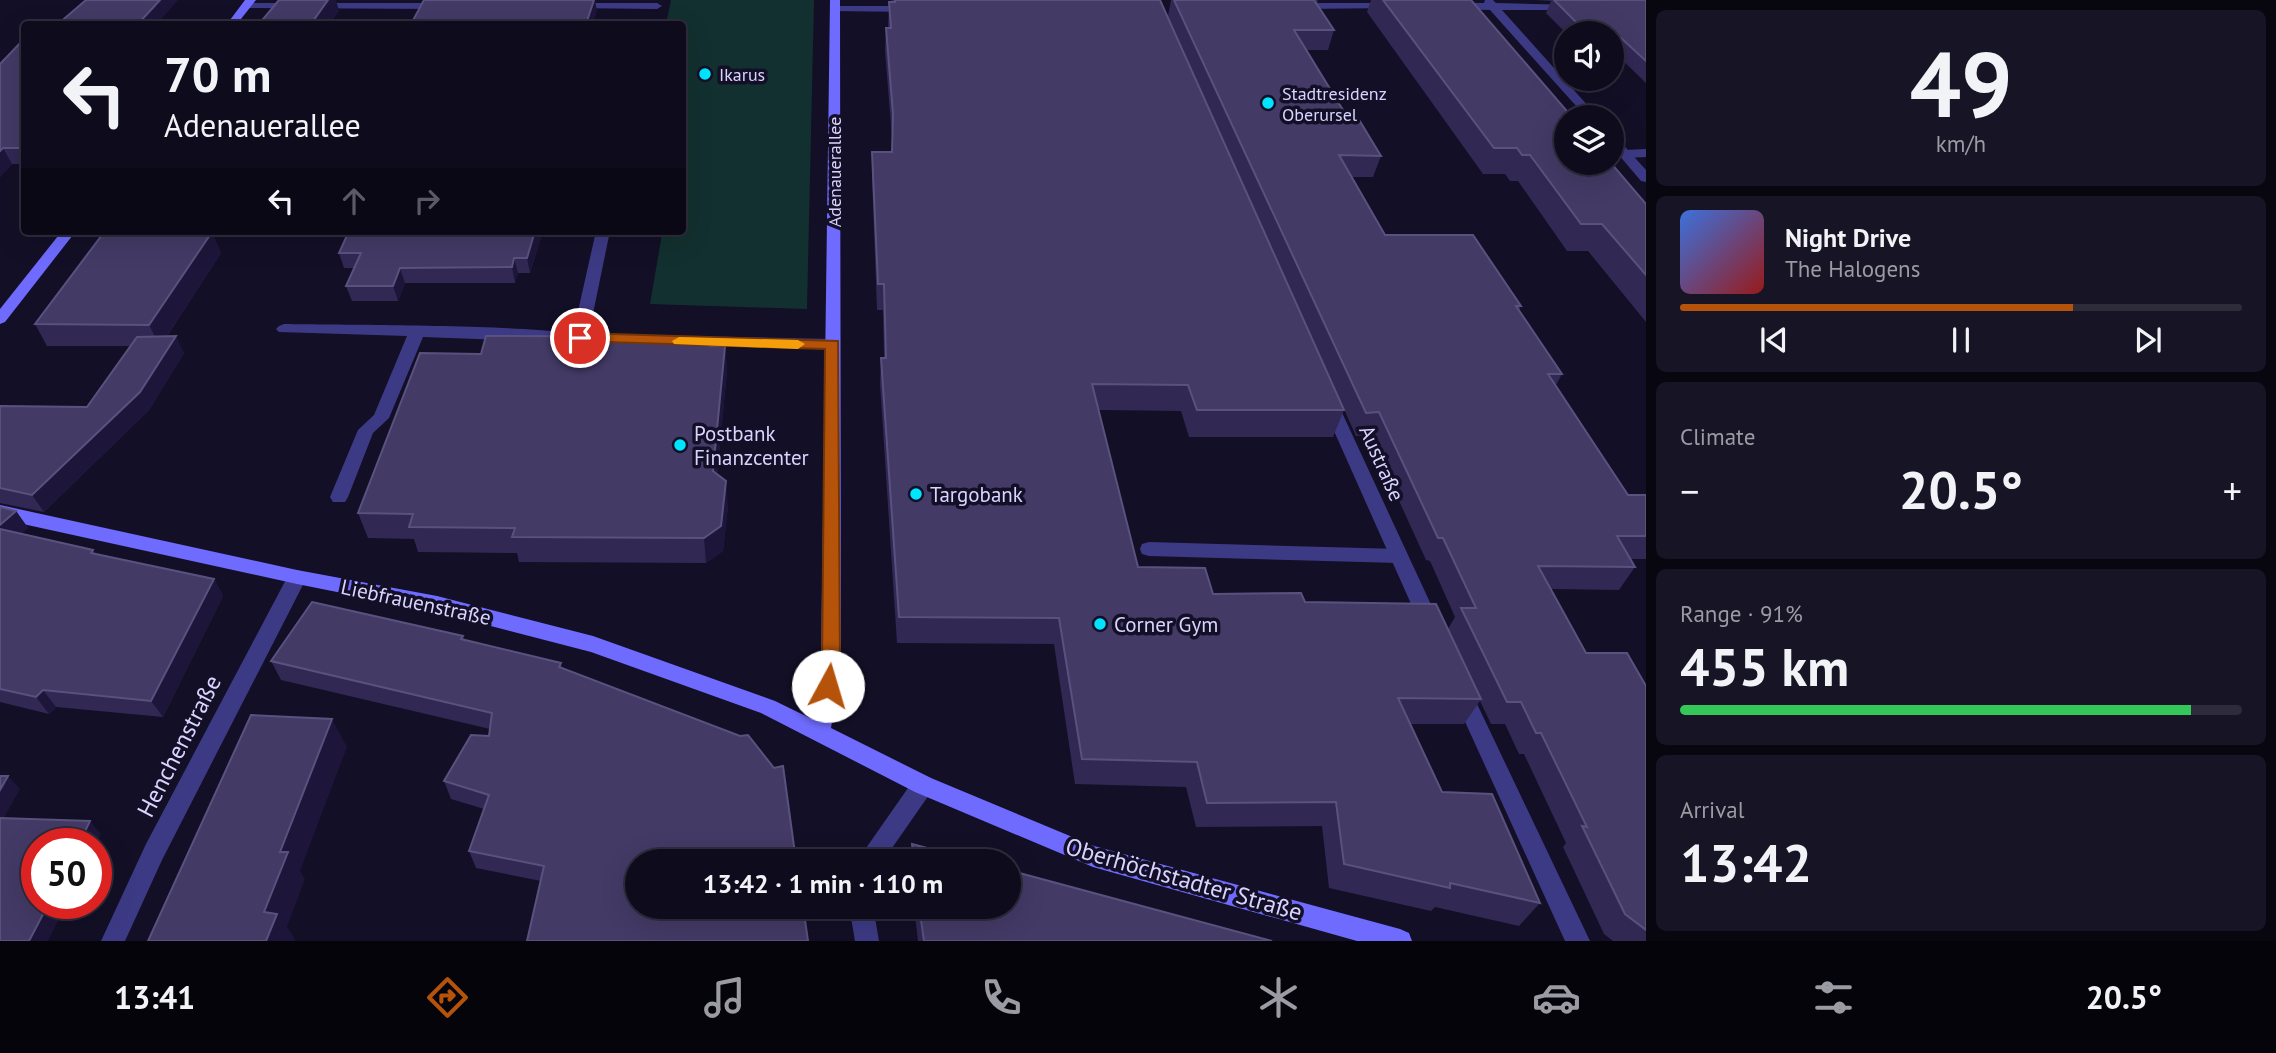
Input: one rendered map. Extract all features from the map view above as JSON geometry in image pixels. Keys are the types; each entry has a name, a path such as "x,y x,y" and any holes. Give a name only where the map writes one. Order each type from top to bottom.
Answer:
{"main road":[{"path":"234,21 249,3"},
{"name":"Adenauerallee","path":"820,732 831,663 835,5"},
{"path":"0,319 66,235"},
{"name":"Liebfrauenstraße","path":"0,512 297,577 437,604 593,644 768,707 820,732"},
{"name":"Oberhöchstadter Straße","path":"820,732 923,785 1093,856 1400,941"}],"street":[{"path":"249,3 449,6"},
{"path":"1442,6 1491,4 1577,7"},
{"path":"1491,4 1581,105"},
{"path":"835,5 927,8"},
{"path":"560,6 656,7"},
{"path":"1279,6 1401,6"},
{"path":"1624,154 1646,153"},
{"path":"1624,154 1646,178"},
{"path":"580,338 602,235"},
{"path":"284,330 622,339"},
{"path":"339,497 366,430 381,418 418,332"},
{"path":"676,341 833,344"},
{"name":"Austraße","path":"1322,385 1440,646"},
{"path":"1149,549 1399,556"},
{"name":"Henchenstraße","path":"113,941 154,852 297,577"},
{"path":"1452,670 1578,941"},
{"path":"878,849 923,785"},
{"path":"863,919 867,941"}],"green space":[{"path":"671,0 814,0 807,309 650,304 662,235 686,235 686,21 667,21"}],"building":[{"path":"86,0 160,0 141,21 62,21"},
{"path":"279,0 328,0 313,21 262,21"},
{"path":"424,0 594,0 587,21 413,21"},
{"path":"1160,0 1344,410 1197,410 1188,385 1092,384 1138,567 1205,568 1213,594 1301,593 1305,602 1436,604 1481,699 1398,698 1442,792 1492,794 1540,903 1450,883 1450,888 1344,864 1336,802 1207,803 1197,762 1082,759 1059,618 899,617 881,358 886,358 884,284 878,284 872,152 892,152 893,114 886,28 891,28 889,2"},
{"path":"1174,0 1314,0 1334,30 1294,30 1343,110 1349,110 1354,118 1358,118 1381,156 1339,155 1385,235 1473,235 1521,306 1516,306 1562,374 1548,374 1628,495 1646,495 1646,536 1617,536 1635,567 1538,566 1586,653 1627,653 1646,686 1646,930 1625,914 1582,826 1587,827 1541,733 1536,733 1521,702 1507,702 1461,608 1476,608 1443,538 1438,538 1379,412 1366,413"},
{"path":"1383,0 1471,0 1562,105 1554,105 1554,175 1621,175 1646,204 1646,275 1602,224 1581,224 1530,155 1522,155 1517,148 1494,148"},
{"path":"1554,0 1646,0 1646,61 1624,41 1624,21 1575,21"},
{"path":"21,42 21,148 3,148 0,151 0,64"},
{"path":"102,235 210,235 149,325 35,324"},
{"path":"347,235 534,235 527,258 514,258 512,267 400,268 393,286 346,286 361,253 339,253"},
{"path":"176,336 140,392 32,495 0,488 0,406 87,407 137,337"},
{"path":"486,336 711,337 710,346 725,346 713,471 726,481 721,526 704,538 512,537 515,528 409,527 413,514 358,513 420,353 481,354"},
{"path":"0,507 16,511 0,525"},
{"path":"0,529 93,550 91,553 214,579 151,701 43,690 36,697 0,689"},
{"path":"312,602 463,636 461,639 561,663 559,667 740,736 748,735 774,768 783,766 794,849 625,849 625,919 805,919 808,941 527,941 544,866 469,851 489,795 444,781 471,735 489,736 492,713 271,661"},
{"path":"251,715 332,719 280,852 288,852 264,912 277,914 266,941 148,941"},
{"path":"0,776 8,776 0,790"},
{"path":"0,818 90,821 87,828 21,828 21,919 41,919 29,941 0,941"},
{"path":"912,844 931,849 913,849"},
{"path":"1021,873 1272,941 924,941 921,919 1021,919"}],"slow traffic":[{"path":"679,341 798,344"}],"place":[{"name":"Ikarus","path":"705,74"},
{"name":"Stadtresidenz Oberursel","path":"1268,103"},
{"name":"Postbank Finanzcenter","path":"680,445"},
{"name":"Targobank","path":"916,494"},
{"name":"Corner Gym","path":"1100,624"}],"route":[{"path":"580,338 833,344 831,663 828,686"}]}
